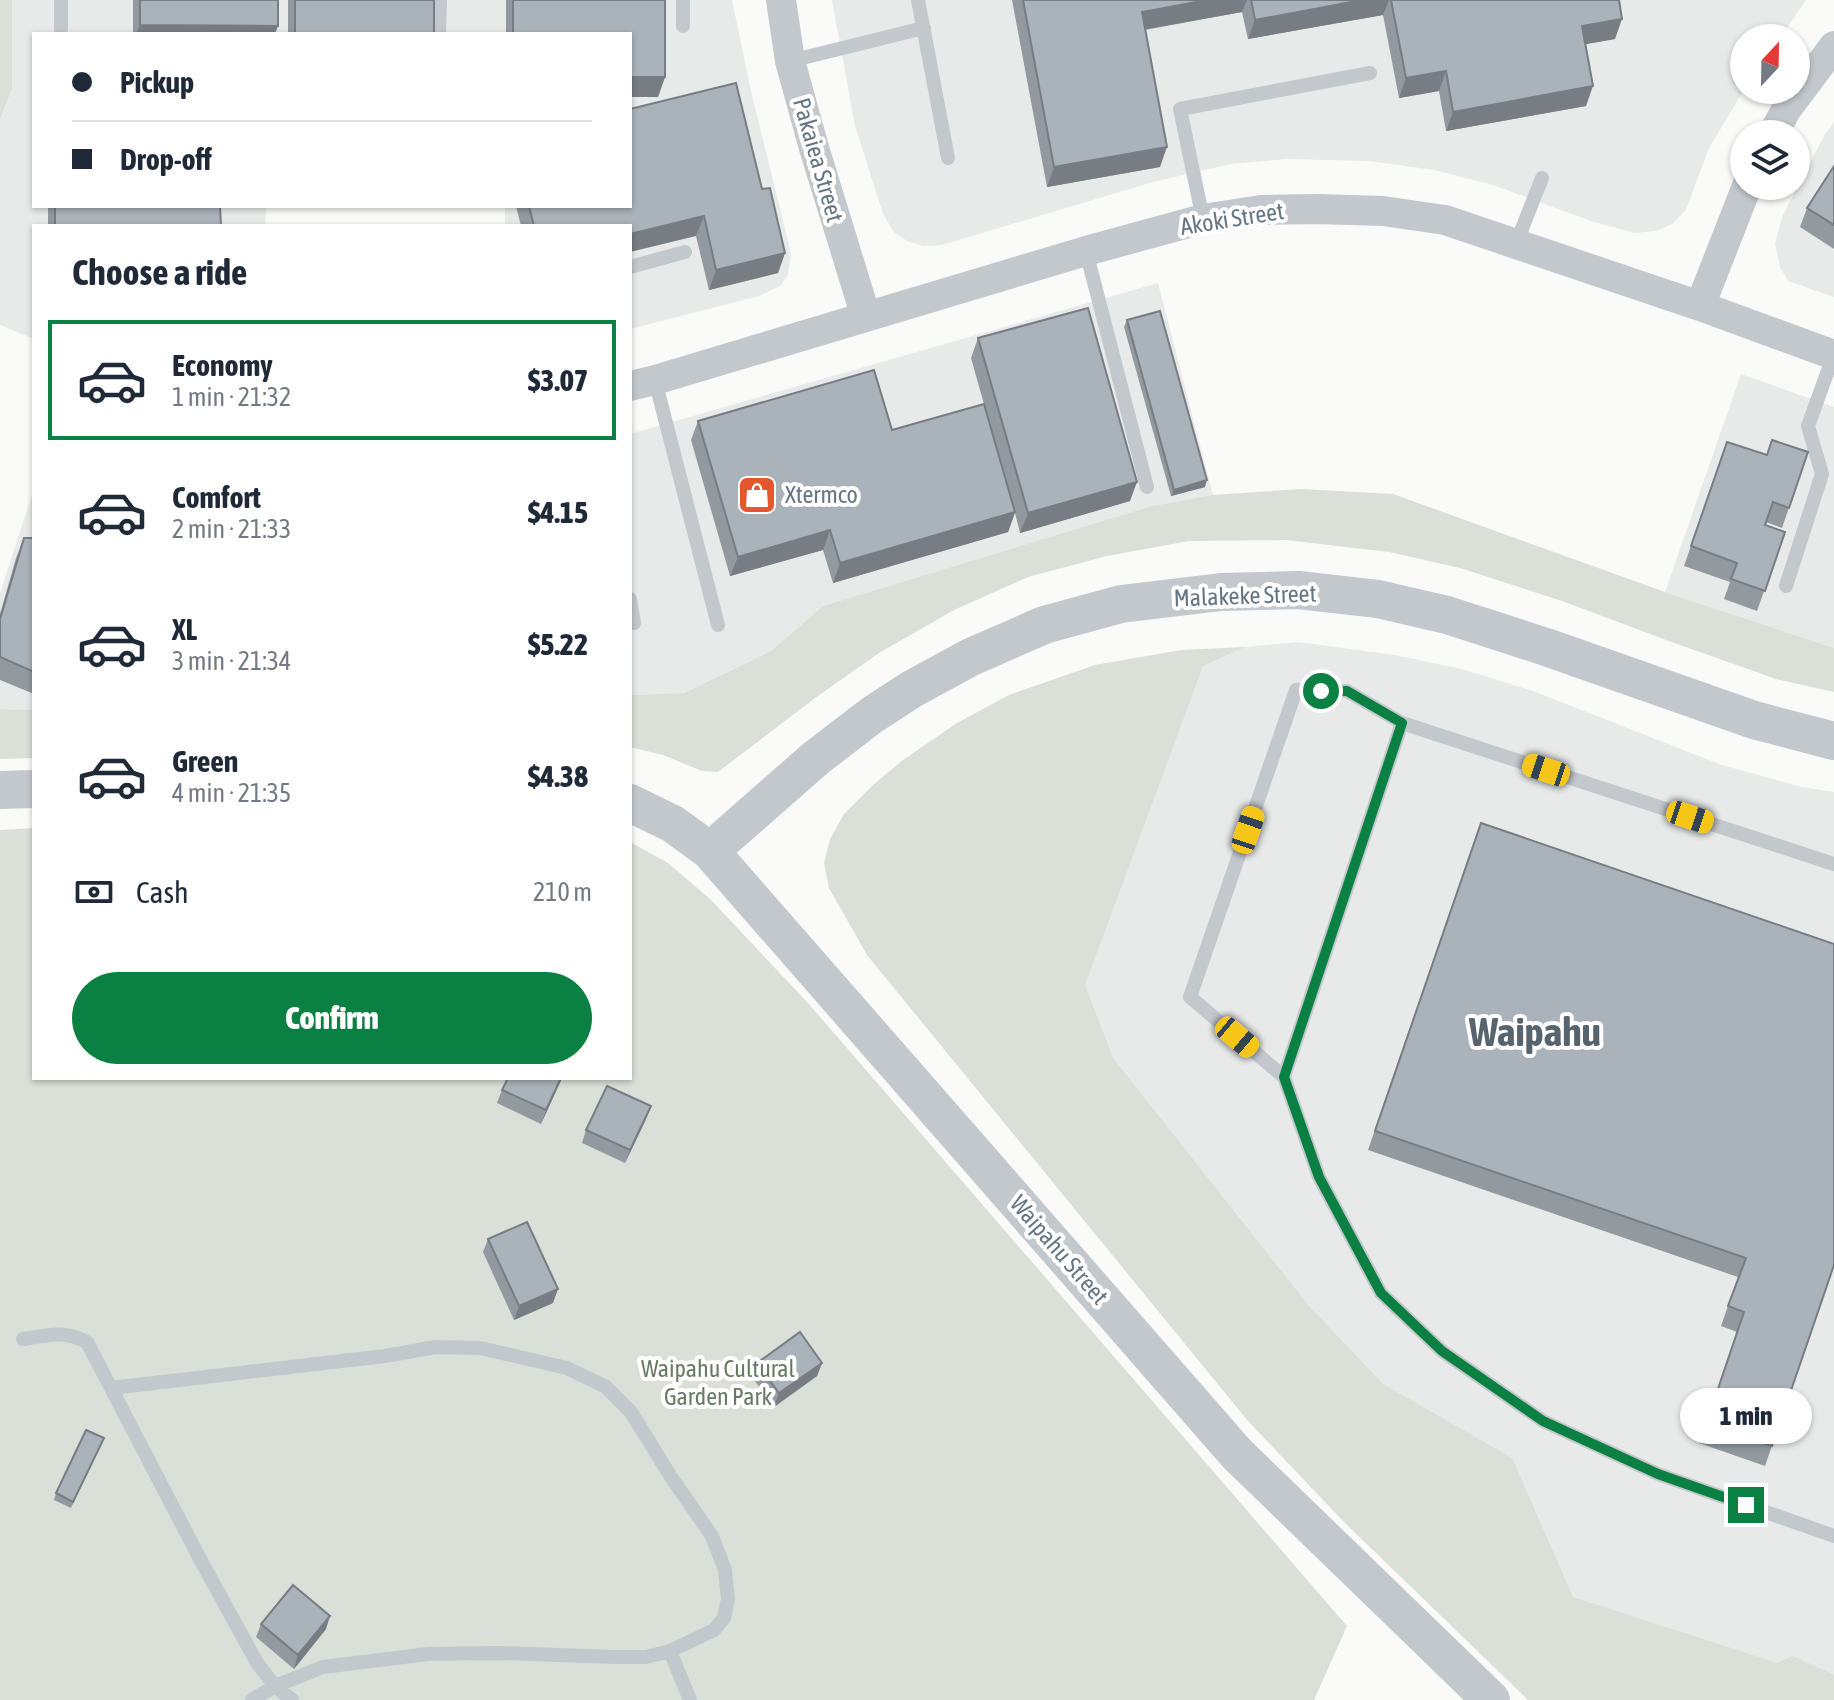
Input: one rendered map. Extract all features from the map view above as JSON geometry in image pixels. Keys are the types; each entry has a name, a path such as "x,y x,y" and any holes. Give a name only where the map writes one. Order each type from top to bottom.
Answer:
{"street":[{"name":"Pakaiea Street","path":"781,0 790,61 866,317"},
{"path":"1781,120 1834,46"},
{"path":"1700,306 1742,200"},
{"name":"Akoki Street","path":"642,383 1086,251 1203,219 1261,210 1383,211 1445,220 1834,354"},
{"name":"Malakeke Street","path":"710,851 816,758 872,715 971,657 1044,625 1121,604 1221,592 1298,590 1378,599 1447,615 1754,720 1834,741"},
{"path":"0,790 32,789"},
{"name":"Waipahu Street","path":"632,804 673,824 710,851 1237,1454 1491,1700"}],"lane":[{"path":"61,0 61,29"},
{"path":"439,32 440,0"},
{"path":"683,0 683,26"},
{"path":"918,0 948,158"},
{"path":"790,61 924,28"},
{"path":"1203,219 1180,109 1370,73"},
{"path":"1516,244 1542,178"},
{"path":"1086,251 1147,487"},
{"path":"632,266 685,252"},
{"path":"1786,586 1822,474 1808,426 1834,354"},
{"path":"642,383 718,625"},
{"path":"632,611 634,623"},
{"path":"1834,864 1402,723 1347,691 1296,690 1190,997 1284,1077 1319,1177 1381,1293 1442,1351 1543,1421 1658,1474 1834,1536"},
{"path":"1284,1077 1402,723"},
{"path":"23,1339 72,1334 87,1342 249,1650 275,1686 292,1700"},
{"path":"111,1388 385,1356 436,1347 480,1348 567,1368 606,1387 631,1412 712,1536 725,1570 728,1599 724,1618 714,1630 670,1651 646,1657 428,1654 323,1667 275,1686 252,1700"},
{"path":"670,1651 690,1700"}],"shaded area":[{"path":"12,0 732,0 791,253 788,275 780,286 759,296 632,328 632,224 505,224 505,208 632,208 632,32 32,32 32,208 266,208 265,224 32,224 32,338 0,325 0,121 12,89"},
{"path":"832,0 1806,0 1790,24 1730,24 1730,104 1736,104 1709,148 1686,210 1672,224 1656,231 1634,233 1591,221 1493,185 1434,170 1369,161 1286,159 1231,164 1153,182 942,245 923,246 907,241 894,232 883,214 855,126"},
{"path":"1834,122 1834,297 1788,281 1780,267 1775,243 1791,200 1810,200 1810,163"},
{"path":"1158,283 1213,495 1152,506 823,606 771,651 684,693 632,695 632,433"},
{"path":"1741,374 1834,407 1834,648 1665,592"},
{"path":"32,495 32,710 0,709 0,593"},
{"path":"1298,642 1395,655 1462,669 1533,691 1722,765 1802,787 1834,792 1834,1700 1610,1700 1305,1385 957,801 1113,706 1245,647"}],"green space":[{"path":"0,0 12,0 12,89 0,120"},
{"path":"1301,489 1393,494 1665,592 1834,648 1834,692 1776,679 1562,601 1460,568 1389,552 1286,540 1189,541 1107,556 1028,577 954,610 879,653 718,772 702,771 663,755 632,747 632,695 684,693 771,651 823,606 1152,506 1213,495"},
{"path":"1245,647 1203,666 1085,985 1113,1058 1309,1306 1383,1384 1512,1458 1573,1597 1777,1663 1793,1656 1834,1675 1834,1700 1528,1700 1345,1523 1248,1421 867,955 829,888 824,863 830,839 844,814 903,760 957,723 1009,695 1095,665 1181,650"},
{"path":"0,709 32,710 32,758 0,759"},
{"name":"Waipahu Cultural Garden Park","path":"32,828 32,1080 632,1080 632,843 668,863 710,899 808,1003 1347,1626 1314,1700 0,1700 0,830"}],"building":[{"path":"140,0 278,0 278,26 140,25"},
{"path":"295,0 434,0 434,32 295,32"},
{"path":"513,0 665,0 665,77 632,77 632,32 513,32"},
{"path":"1023,0 1207,0 1142,12 1167,147 1054,167"},
{"path":"1251,0 1362,0 1255,20"},
{"path":"1391,0 1619,0 1622,19 1582,26 1593,86 1453,112 1446,71 1406,78"},
{"path":"736,83 762,189 770,188 785,253 716,270 704,216 632,234 632,224 534,224 530,208 632,208 632,109"},
{"path":"1834,166 1834,225 1807,208"},
{"path":"55,208 220,208 221,224 55,224"},
{"path":"1088,308 1137,482 1028,513 978,338"},
{"path":"1160,311 1207,480 1174,490 1127,320"},
{"path":"874,370 892,430 984,404 1015,512 840,563 830,530 738,557 698,421"},
{"path":"1772,440 1808,452 1789,508 1773,502 1765,525 1785,532 1765,591 1731,579 1737,563 1691,546 1727,442 1767,455"},
{"path":"24,538 32,538 32,671 0,657 0,619"},
{"path":"1481,823 1834,944 1834,1265 1772,1446 1706,1424 1744,1312 1728,1306 1746,1258 1375,1131"},
{"path":"507,1080 560,1080 546,1110 502,1090"},
{"path":"607,1086 651,1106 630,1150 586,1130"},
{"path":"527,1222 558,1289 519,1306 488,1239"},
{"path":"800,1332 822,1363 779,1393 757,1363"},
{"path":"86,1430 104,1438 73,1502 56,1493"},
{"path":"293,1585 330,1616 298,1655 261,1624"}],"place":[{"name":"Xtermco","path":"757,495"}],"district":[{"name":"Waipahu","path":"1535,1032"}],"route":[{"path":"1321,691 1347,691 1402,723 1284,1077 1319,1177 1381,1293 1442,1351 1543,1421 1658,1474 1746,1505"}]}
